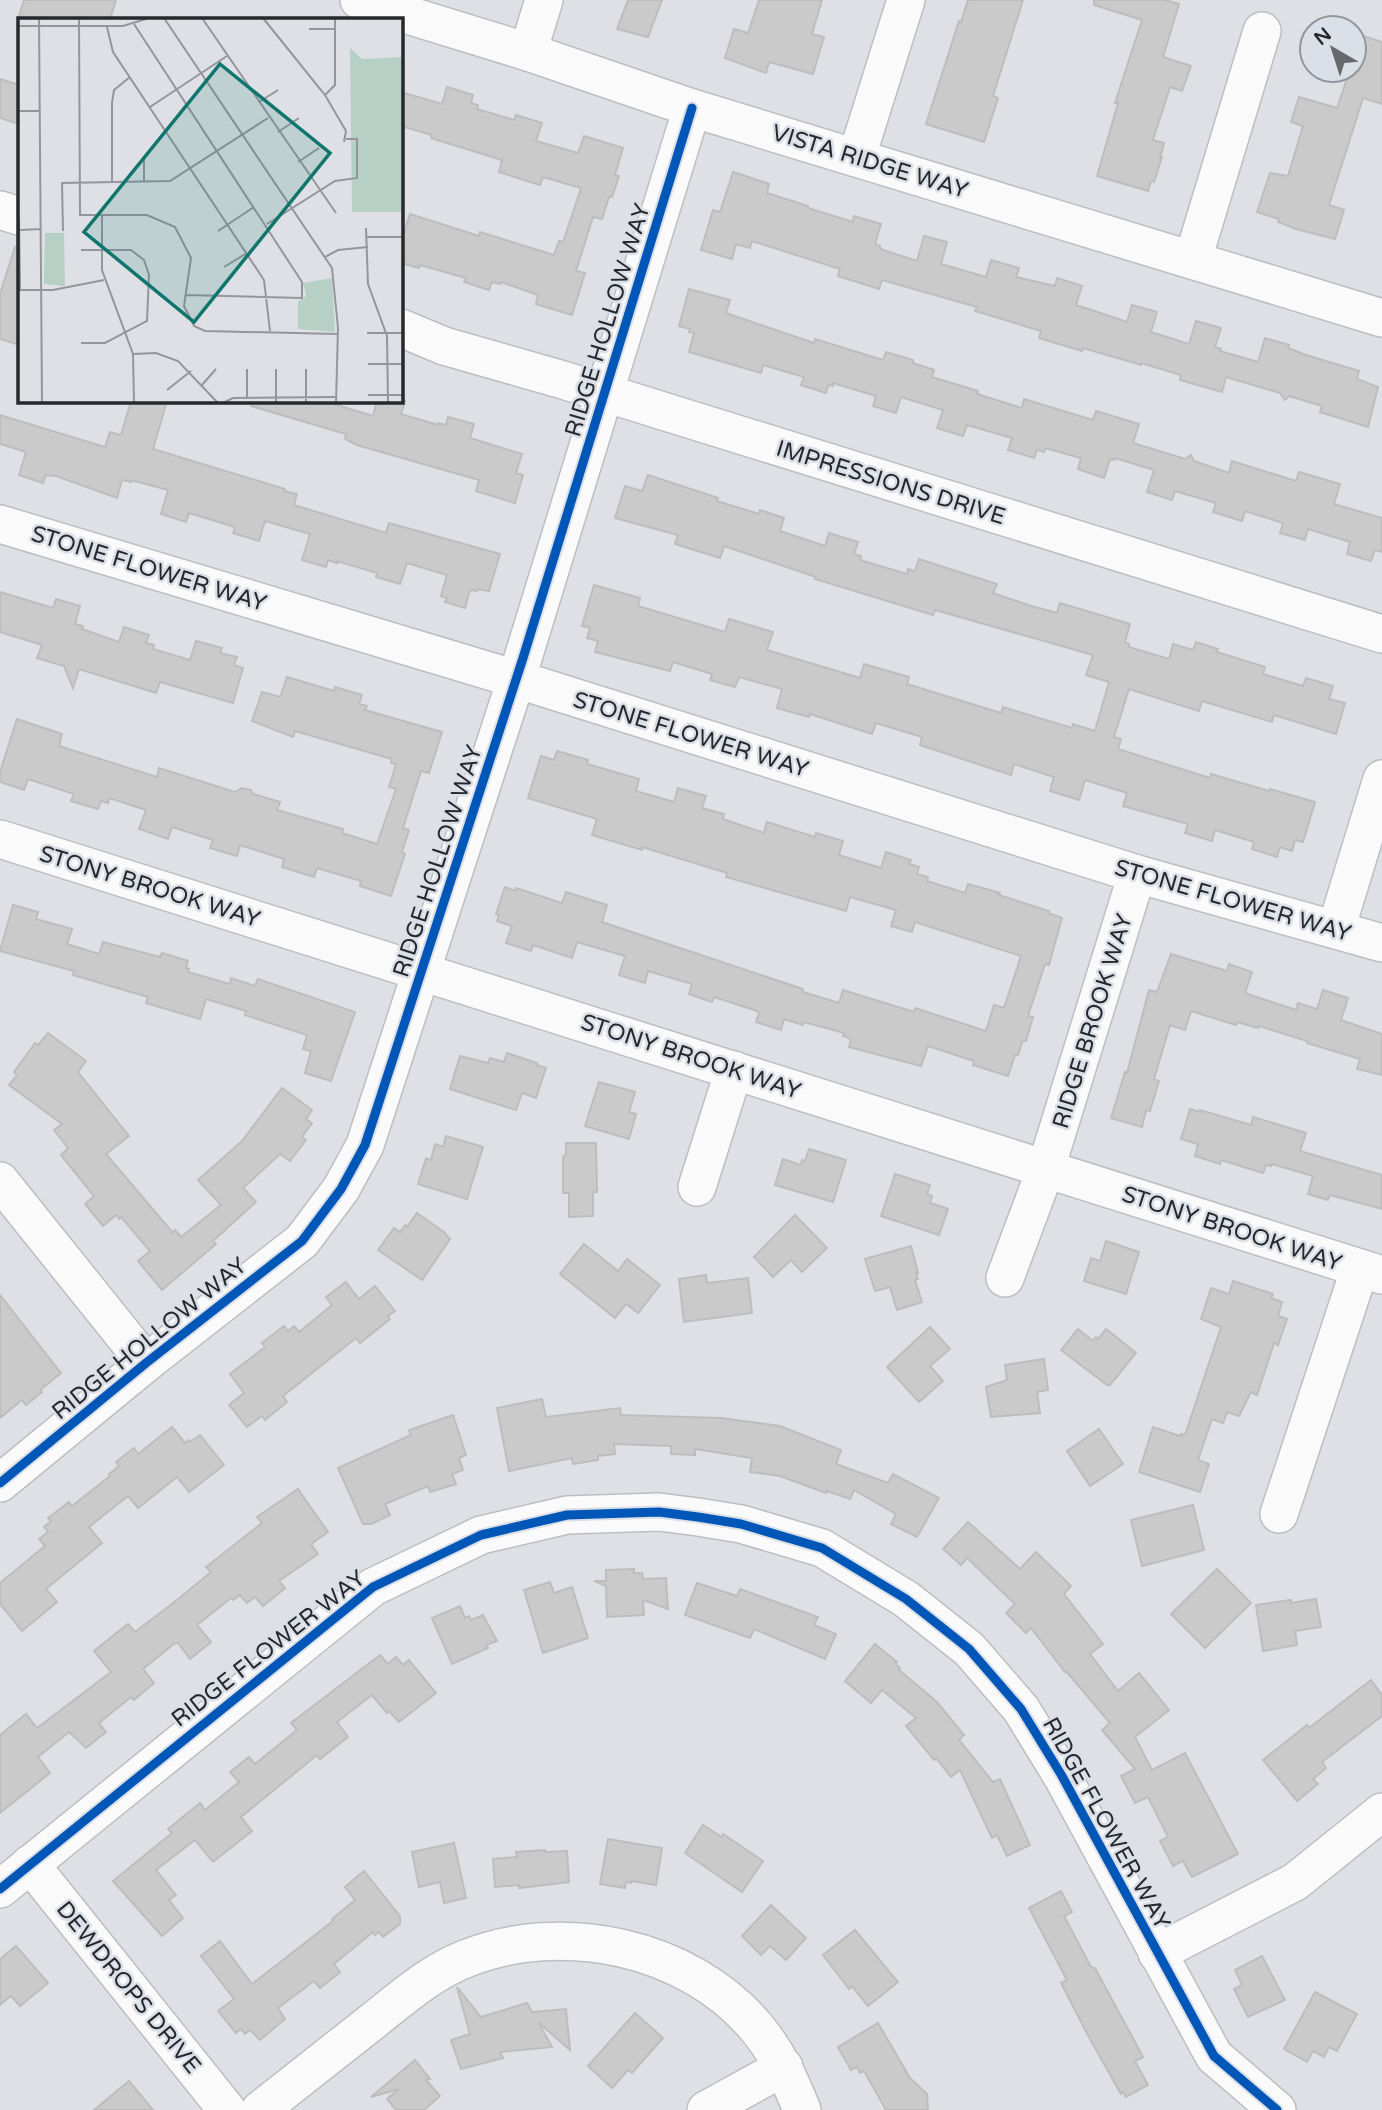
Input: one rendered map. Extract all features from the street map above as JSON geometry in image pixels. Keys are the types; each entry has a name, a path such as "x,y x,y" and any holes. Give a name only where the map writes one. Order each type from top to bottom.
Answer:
{"street":[{"name":"VISTA RIDGE WAY","path":"359,0 527,52 692,108 857,156 1382,318"},
{"path":"527,52 544,0"},
{"path":"857,156 906,0"},
{"path":"1193,259 1262,31"},
{"name":"RIDGE HOLLOW WAY","path":"0,1483 146,1363 302,1241 341,1189 365,1145 516,679 692,108"},
{"path":"0,210 18,216"},
{"name":"IMPRESSIONS DRIVE","path":"402,328 444,346 1382,634"},
{"name":"STONE FLOWER WAY","path":"0,524 516,679 1137,874 1382,943"},
{"path":"1336,929 1382,779"},
{"name":"STONY BROOK WAY","path":"0,839 1371,1272"},
{"name":"RIDGE BROOK WAY","path":"1005,1278 1046,1168 1137,874"},
{"path":"697,1187 734,1070"},
{"path":"0,1181 146,1363"},
{"path":"1279,1514 1371,1272"},
{"name":"RIDGE FLOWER WAY","path":"0,1889 373,1587 481,1535 567,1515 659,1512 741,1524 822,1548 906,1599 969,1649 1021,1709 1062,1776 1214,2056 1277,2110"},
{"path":"1157,1953 1295,1882 1382,1812"},
{"name":"DEWDROPS DRIVE","path":"30,1864 227,2110"},
{"path":"260,2110 426,1979 465,1959 520,1943 570,1940 628,1949 671,1965 719,1992 756,2026 784,2067 802,2110"},
{"path":"706,2110 784,2067"}],"building":[{"path":"24,0 116,0 110,18 19,16"},
{"path":"628,0 662,0 648,37 617,29"},
{"path":"759,0 822,0 812,34 824,37 813,74 769,62 766,73 725,58 734,29 748,33"},
{"path":"968,0 1023,0 993,96 998,98 984,142 926,124"},
{"path":"1094,0 1165,0 1179,4 1163,57 1191,66 1182,91 1170,87 1153,140 1164,143 1162,157 1154,182 1151,181 1148,191 1097,176 1118,103 1115,103 1142,20 1094,5"},
{"path":"1368,38 1382,42 1382,104 1363,98 1329,205 1344,210 1335,239 1296,229 1278,222 1279,219 1257,212 1270,173 1288,176 1303,126 1291,122 1299,97 1337,108 1345,84 1368,84"},
{"path":"0,79 18,85 18,124 0,118"},
{"path":"447,87 473,95 471,103 478,105 477,109 514,120 516,115 542,123 536,141 578,153 584,136 623,148 615,175 619,176 612,197 609,197 602,219 593,217 576,271 585,273 572,315 536,304 538,295 501,282 492,282 489,290 464,282 466,278 420,265 419,268 402,263 402,239 410,214 479,236 480,232 554,255 559,241 563,242 581,188 543,177 540,185 499,172 502,160 402,126 402,92 442,104"},
{"path":"733,172 769,184 767,193 808,208 853,222 854,216 881,224 875,244 880,246 880,249 917,261 924,236 947,242 941,264 986,277 991,260 1019,268 1016,277 1055,286 1057,278 1082,286 1076,305 1127,322 1132,305 1157,312 1151,332 1189,344 1196,321 1221,328 1215,347 1221,349 1220,351 1258,362 1265,338 1289,345 1288,348 1306,355 1359,371 1357,379 1378,387 1368,427 1320,412 1322,406 1289,396 1285,400 1280,393 1226,377 1222,392 1180,380 1181,375 1141,363 1083,348 1082,351 1039,338 1041,331 975,311 977,307 882,280 879,289 838,276 840,269 752,241 750,248 736,244 732,259 701,250 713,210 720,212"},
{"path":"15,247 18,248 18,345 0,339 0,294"},
{"path":"689,289 730,300 726,313 814,343 815,339 883,360 886,352 913,360 913,363 934,370 932,377 1022,408 1024,399 1093,420 1096,411 1139,424 1133,443 1185,459 1191,455 1194,461 1229,473 1232,461 1296,481 1299,472 1340,484 1334,504 1382,518 1382,552 1375,550 1371,561 1347,554 1350,542 1308,529 1305,540 1280,533 1283,523 1245,511 1242,521 1213,512 1216,503 1175,491 1172,500 1147,492 1154,470 1115,458 1110,459 1104,478 1078,469 1081,458 1045,448 1044,452 1037,450 1034,458 1008,450 1012,438 967,425 963,436 937,428 943,410 901,397 896,413 873,406 876,396 833,383 833,386 828,385 826,393 801,385 804,377 763,365 761,373 689,352 694,333 679,326"},
{"path":"405,401 401,414 438,425 446,425 448,417 474,424 470,438 522,454 516,473 523,475 515,503 476,491 479,480 357,445 345,439 346,434 251,406 252,402 327,402 373,416 377,402"},
{"path":"131,402 167,402 153,449 285,489 284,491 297,494 294,505 386,533 389,523 500,554 489,591 470,590 465,608 445,602 447,598 441,596 447,575 407,563 400,584 376,577 377,573 337,561 328,560 326,567 302,560 310,534 265,521 259,541 233,533 235,527 189,513 186,522 161,514 168,490 122,480 117,498 56,476 46,475 43,483 19,475 26,452 0,444 0,415 105,447 110,432 121,435"},
{"path":"648,475 718,498 717,501 759,514 760,510 784,518 780,531 825,546 829,533 858,542 854,554 861,556 860,560 907,574 908,569 915,571 919,559 997,584 993,593 1028,605 1057,613 1060,603 1130,624 1125,642 1129,647 1169,659 1173,644 1193,650 1196,642 1218,649 1217,652 1265,667 1263,674 1303,686 1306,678 1333,686 1329,699 1345,703 1336,734 1274,715 1272,722 1202,701 1199,711 1129,689 1114,737 1121,739 1118,749 1210,778 1211,774 1315,802 1303,842 1295,840 1292,851 1280,847 1277,857 1252,849 1254,842 1215,830 1212,841 1185,833 1188,824 1123,806 1127,793 1085,780 1079,800 1050,791 1054,777 1014,764 1011,775 920,745 922,737 876,723 872,734 810,714 809,717 777,708 782,689 739,677 735,687 710,680 712,674 673,662 670,671 595,652 598,641 587,638 590,628 582,626 594,585 640,598 638,606 725,632 729,619 773,632 767,650 860,678 864,664 909,677 907,684 1001,713 1003,707 1072,728 1073,724 1095,731 1109,682 1086,675 1093,655 935,610 933,615 815,579 816,577 724,546 720,558 675,544 678,535 615,518 625,486 642,491"},
{"path":"0,592 53,608 56,599 80,606 75,624 83,626 82,629 119,642 124,627 149,635 146,643 154,645 153,649 190,660 196,641 222,648 220,653 237,657 234,665 243,668 233,703 160,682 156,693 79,669 73,688 64,666 37,658 42,645 0,632"},
{"path":"287,677 334,691 335,687 362,695 359,704 367,706 365,710 442,732 429,773 421,771 403,828 409,830 402,852 405,854 391,896 360,886 361,881 317,868 314,877 282,867 284,859 240,845 237,856 210,848 213,840 172,827 168,839 139,829 146,810 109,798 108,803 101,801 98,809 71,801 74,794 28,779 24,790 0,782 0,772 17,719 62,734 59,746 157,777 159,768 235,792 242,788 251,790 253,794 280,802 277,810 343,829 342,833 377,844 396,789 389,787 396,764 391,763 392,759 295,731 293,737 252,721 262,692 280,697"},
{"path":"557,751 588,760 587,764 639,779 636,791 674,802 678,788 706,796 702,808 724,814 723,819 764,833 767,822 815,837 816,833 843,841 839,855 881,868 886,852 911,860 909,864 919,867 917,874 928,877 927,881 965,893 968,884 1000,893 999,895 1049,911 1048,913 1062,918 1049,965 1045,964 1028,1016 1033,1017 1026,1041 1023,1040 1018,1055 1015,1055 1008,1076 973,1065 974,1061 928,1046 921,1066 849,1047 851,1039 843,1036 844,1033 804,1022 803,1025 784,1019 781,1030 756,1022 759,1013 757,1011 714,997 712,1002 689,994 692,984 648,971 645,983 619,975 625,956 577,942 572,958 533,945 531,951 506,943 512,926 497,921 499,915 496,914 505,887 562,903 566,892 607,905 602,922 803,989 803,992 839,1003 843,990 914,1012 915,1008 986,1031 994,1005 1004,1008 1021,956 915,922 912,932 891,926 896,910 850,897 846,911 726,877 727,873 642,847 642,850 592,835 597,819 528,798 541,756 554,760"},
{"path":"13,905 38,912 36,919 72,929 67,944 99,954 103,942 160,957 162,953 188,961 188,972 230,984 231,978 255,986 258,979 355,1012 331,1081 305,1073 311,1051 303,1049 307,1035 245,1015 246,1011 206,999 200,1019 146,1003 148,997 73,975 74,971 0,951"},
{"path":"1171,954 1227,971 1229,964 1252,972 1245,993 1296,1010 1298,1003 1317,1009 1323,990 1348,998 1341,1020 1382,1034 1382,1075 1357,1069 1360,1059 1307,1041 1259,1026 1258,1028 1237,1022 1236,1025 1191,1011 1185,1030 1170,1025 1154,1079 1159,1081 1150,1111 1146,1110 1142,1127 1111,1118 1125,1072 1127,1073 1149,990 1157,992"},
{"path":"48,1033 86,1061 78,1072 129,1136 106,1154 173,1233 175,1230 181,1237 221,1205 198,1180 242,1141 282,1088 312,1110 306,1119 312,1123 302,1137 306,1140 290,1161 280,1154 243,1188 256,1202 213,1241 216,1244 162,1290 138,1261 150,1251 121,1217 119,1219 116,1215 103,1226 85,1204 94,1196 61,1155 68,1148 54,1130 62,1124 9,1085 17,1075 14,1072 35,1043 38,1045"},
{"path":"507,1053 546,1068 536,1098 522,1093 516,1110 450,1089 460,1056 488,1063 490,1058 504,1062"},
{"path":"599,1082 635,1092 629,1112 636,1114 629,1139 585,1126"},
{"path":"1190,1109 1251,1125 1253,1117 1306,1133 1300,1151 1382,1175 1382,1209 1330,1195 1328,1200 1308,1194 1313,1176 1272,1164 1266,1165 1263,1173 1221,1160 1220,1164 1195,1156 1198,1144 1181,1139"},
{"path":"446,1136 483,1147 467,1199 418,1184 426,1158 431,1160 435,1144 443,1147"},
{"path":"566,1143 596,1143 597,1192 593,1192 593,1216 569,1217 569,1193 563,1193 563,1157 566,1154"},
{"path":"809,1149 846,1160 833,1202 775,1185 783,1159 801,1165"},
{"path":"895,1174 930,1185 927,1194 932,1196 930,1203 948,1209 939,1235 881,1216"},
{"path":"417,1213 450,1239 422,1280 378,1250 394,1228 400,1232"},
{"path":"795,1215 827,1248 802,1272 791,1260 773,1277 754,1257"},
{"path":"1106,1241 1139,1252 1126,1294 1084,1281 1091,1258 1100,1261"},
{"path":"584,1244 618,1271 627,1259 660,1285 638,1313 626,1304 615,1318 560,1274"},
{"path":"911,1246 918,1273 918,1279 915,1280 922,1302 897,1310 890,1287 875,1291 865,1259"},
{"path":"706,1275 707,1283 748,1278 752,1313 684,1322 679,1279"},
{"path":"1233,1281 1273,1294 1271,1298 1282,1302 1278,1316 1287,1319 1278,1345 1274,1343 1257,1395 1251,1392 1239,1416 1227,1412 1223,1423 1212,1419 1198,1460 1209,1464 1200,1492 1139,1472 1153,1427 1180,1436 1185,1435 1221,1327 1201,1319 1211,1288 1229,1294"},
{"path":"346,1282 359,1299 375,1286 395,1311 388,1316 390,1319 360,1343 356,1338 283,1396 287,1402 265,1420 262,1416 247,1427 229,1405 244,1393 230,1374 265,1347 262,1343 284,1326 288,1331 294,1326 299,1332 332,1305 326,1297"},
{"path":"0,1295 61,1373 26,1405 22,1400 0,1418"},
{"path":"930,1327 950,1349 930,1366 943,1381 919,1402 887,1367"},
{"path":"1078,1329 1093,1341 1106,1329 1136,1353 1110,1385 1061,1350"},
{"path":"1044,1359 1048,1390 1037,1392 1040,1413 991,1417 986,1387 1007,1380 1005,1365"},
{"path":"542,1399 546,1417 620,1408 621,1415 721,1418 780,1426 841,1450 836,1464 888,1483 893,1474 939,1498 917,1537 891,1524 896,1514 854,1490 850,1499 780,1476 750,1472 752,1458 695,1449 695,1455 671,1454 671,1446 614,1444 615,1454 598,1456 598,1460 573,1464 572,1458 509,1471 497,1408"},
{"path":"453,1415 466,1455 459,1458 463,1470 452,1474 456,1484 430,1492 428,1486 385,1504 390,1515 371,1524 363,1524 338,1468 411,1435 409,1430"},
{"path":"172,1427 185,1443 200,1435 224,1465 189,1492 177,1477 138,1508 128,1496 89,1527 102,1543 46,1589 57,1602 22,1631 0,1604 0,1583 45,1546 39,1539 48,1532 44,1527 51,1521 48,1518 69,1502 72,1506 110,1476 119,1466 116,1462 134,1448 138,1454"},
{"path":"1099,1429 1123,1464 1090,1486 1067,1451"},
{"path":"298,1489 328,1532 311,1544 318,1554 279,1581 285,1588 263,1606 255,1597 247,1603 240,1595 233,1600 231,1598 197,1625 211,1642 190,1659 178,1643 175,1643 143,1669 154,1683 134,1700 131,1697 99,1723 106,1732 86,1748 69,1732 38,1757 50,1773 0,1813 0,1735 26,1714 37,1728 111,1672 94,1651 128,1624 135,1632 177,1600 211,1572 206,1567 262,1523 257,1517"},
{"path":"1193,1505 1204,1550 1142,1566 1131,1520"},
{"path":"968,1522 1020,1569 1036,1552 1071,1586 1064,1594 1103,1644 1090,1654 1118,1691 1139,1673 1169,1710 1135,1737 1152,1770 1185,1753 1238,1854 1192,1877 1183,1861 1173,1866 1160,1841 1168,1837 1148,1797 1135,1803 1121,1776 1135,1769 1102,1730 1110,1723 1031,1628 1026,1633 1006,1613 1015,1604 967,1558 961,1565 943,1549"},
{"path":"634,1569 634,1573 642,1573 643,1579 666,1578 668,1609 643,1600 644,1615 607,1617 606,1586 594,1581 606,1581 606,1570"},
{"path":"1217,1569 1251,1603 1205,1648 1171,1614"},
{"path":"550,1582 554,1593 572,1587 588,1638 543,1653 524,1590"},
{"path":"697,1583 737,1596 740,1589 818,1617 814,1625 836,1634 825,1659 754,1629 750,1638 685,1615"},
{"path":"1316,1599 1321,1627 1295,1631 1297,1645 1263,1651 1256,1605"},
{"path":"460,1606 465,1618 469,1616 471,1620 483,1615 497,1641 486,1645 488,1648 452,1664 432,1618"},
{"path":"875,1644 897,1662 895,1664 899,1670 937,1702 964,1735 959,1740 993,1782 1000,1779 1030,1845 1007,1856 997,1835 992,1838 960,1770 951,1777 906,1726 916,1718 882,1690 871,1703 845,1681"},
{"path":"380,1655 388,1664 396,1657 403,1665 409,1660 436,1693 399,1722 389,1711 387,1713 372,1695 337,1722 348,1737 320,1759 317,1755 241,1817 252,1831 214,1861 195,1840 156,1870 176,1895 169,1900 183,1918 162,1936 113,1881 172,1833 168,1829 200,1803 205,1810 239,1782 230,1772 249,1757 255,1764 297,1730 291,1723"},
{"path":"1371,1680 1382,1695 1382,1716 1322,1762 1326,1768 1313,1779 1318,1784 1297,1801 1263,1760"},
{"path":"703,1825 722,1837 723,1834 763,1861 742,1892 685,1853"},
{"path":"608,1839 662,1848 656,1885 631,1881 626,1882 625,1888 600,1884"},
{"path":"454,1843 466,1898 444,1903 440,1882 419,1887 412,1852"},
{"path":"567,1851 569,1882 519,1888 519,1885 495,1887 493,1859 517,1857 516,1852"},
{"path":"364,1871 400,1916 400,1924 383,1937 379,1932 375,1935 373,1932 334,1964 340,1972 320,1988 314,1981 278,2008 285,2019 260,2040 250,2030 245,2034 241,2029 236,2033 218,2011 234,1999 201,1956 220,1941 252,1984 333,1921 332,1919 355,1900 345,1887"},
{"path":"1061,1891 1072,1912 1064,1916 1143,2057 1135,2061 1148,2085 1126,2097 1123,2092 1121,2094 1061,1983 1067,1980 1029,1908"},
{"path":"771,1905 806,1938 786,1960 770,1946 761,1955 742,1936"},
{"path":"855,1930 898,1982 868,2006 852,1986 849,1989 823,1955"},
{"path":"16,1946 48,1983 20,2006 11,1996 0,2005 0,1959"},
{"path":"1262,1956 1285,2000 1248,2017 1234,1989 1242,1985 1235,1970"},
{"path":"457,1987 481,2017 527,2003 532,2012 566,2009 570,2050 538,2022 552,2047 500,2052 503,2058 461,2069 451,2040 470,2034"},
{"path":"1315,1992 1357,2014 1337,2051 1329,2047 1324,2057 1313,2051 1307,2062 1284,2049"},
{"path":"635,2013 663,2038 632,2073 628,2070 612,2088 588,2066"},
{"path":"878,2023 910,2078 927,2094 928,2110 886,2110 864,2071 860,2073 857,2067 851,2070 838,2047"},
{"path":"415,2060 430,2079 426,2080 440,2096 424,2110 396,2110 387,2099 399,2089 371,2097"},
{"path":"129,2081 153,2110 94,2110"}],"cycle path":[{"path":"0,1483 146,1363 302,1241 341,1189 365,1145 523,658 692,108"},
{"path":"0,1889 373,1587 481,1535 567,1515 659,1512 741,1524 822,1548 906,1599 969,1649 1021,1709 1062,1776 1214,2056 1277,2110"}]}
